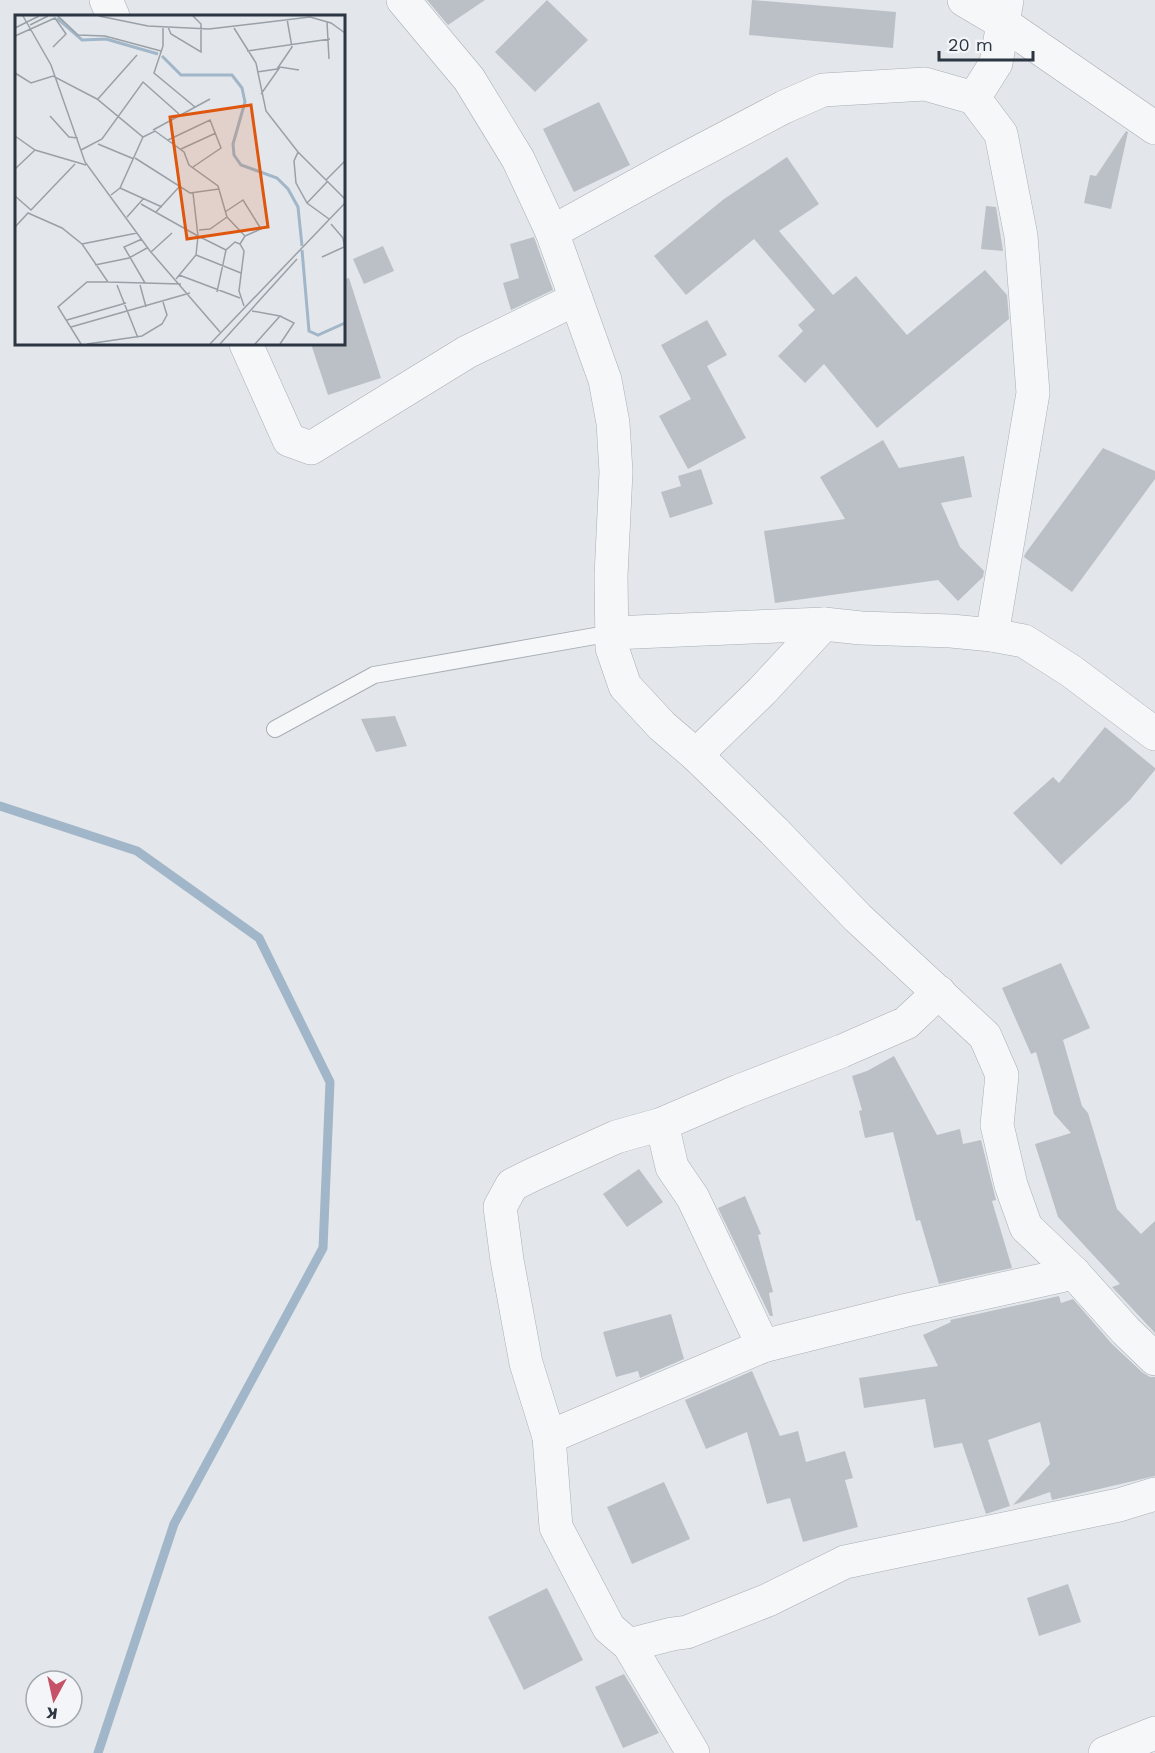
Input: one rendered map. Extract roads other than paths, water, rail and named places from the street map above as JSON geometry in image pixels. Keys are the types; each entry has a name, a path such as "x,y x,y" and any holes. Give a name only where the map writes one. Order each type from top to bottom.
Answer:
{"street":[{"path":"106,0 113,15"},
{"path":"403,0 469,79 518,159 552,232 605,380 613,423 616,472 610,576 612,648 625,686 662,726 696,755 774,831 858,918 985,1036 1002,1075 997,1125 1011,1185 1026,1227 1074,1273 1126,1331 1155,1359"},
{"path":"964,0 1005,11 1155,128"},
{"path":"974,98 996,63 1005,11"},
{"path":"552,232 784,107 823,90 926,84 974,98 1001,134 1021,236 1033,393 992,635"},
{"path":"246,345 289,440 311,448 467,352 576,298"},
{"path":"696,755 762,691 824,624"},
{"path":"612,633 824,624 992,635 1024,641 1071,671 1155,734"},
{"path":"693,1753 628,1645 609,1628 556,1527 549,1437 526,1363 500,1208 512,1185 532,1175 616,1137 662,1124 906,1023 939,992"},
{"path":"662,1124 672,1167 693,1198 763,1346"},
{"path":"549,1437 763,1346 907,1310 1074,1273"},
{"path":"628,1645 687,1632 768,1600 845,1563 1119,1505 1155,1494"},
{"path":"1105,1753 1155,1733"}],"lane":[{"path":"275,729 374,675 612,633"}],"waterway":[{"path":"0,806 137,851 259,938 330,1082 323,1248 174,1524 98,1753"}]}
